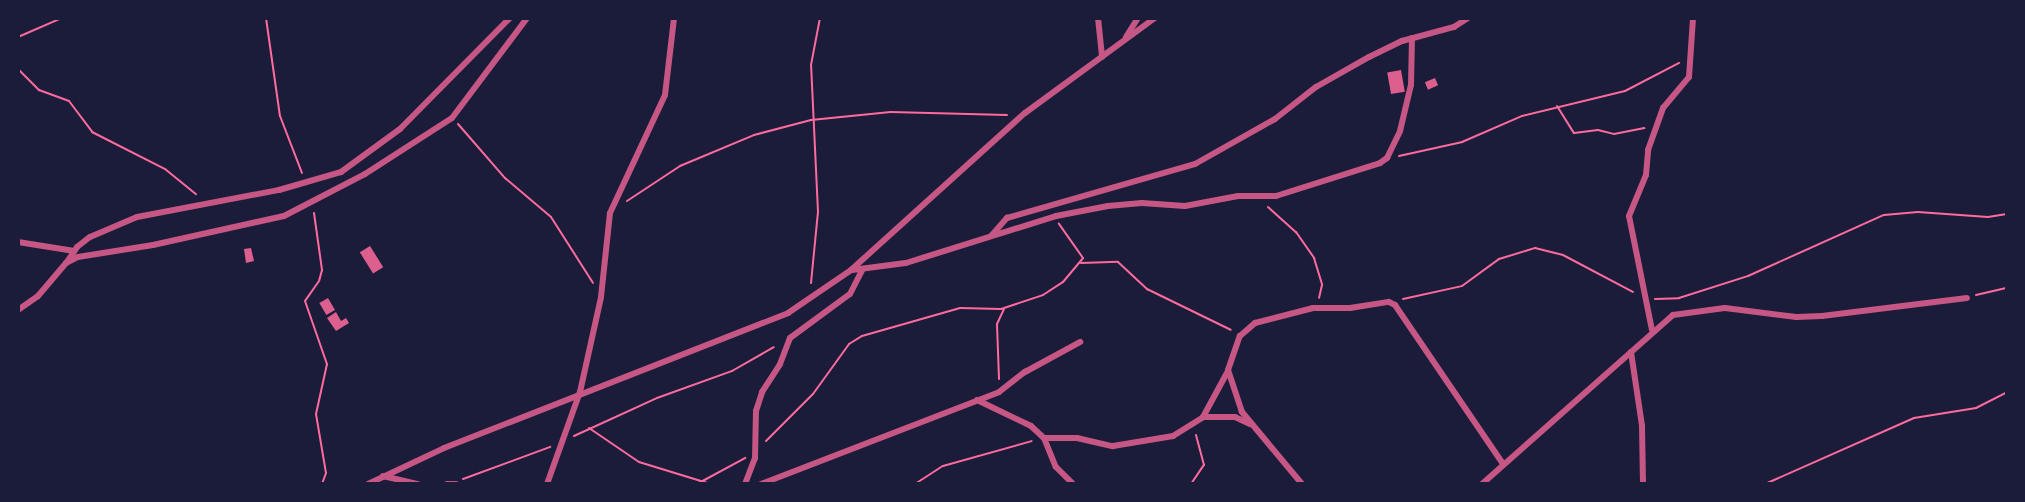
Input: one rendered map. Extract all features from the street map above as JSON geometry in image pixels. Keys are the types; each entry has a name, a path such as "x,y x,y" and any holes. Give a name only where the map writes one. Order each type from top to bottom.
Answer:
{"street":[{"path":"18,310 38,296 74,251 111,227 204,203 306,184 341,172 400,129 510,18"},
{"path":"66,263 78,257 284,216 311,203 452,118 527,18"},
{"path":"547,484 580,392 601,297 610,213 665,95 674,18"},
{"path":"1098,18 1102,57"},
{"path":"1122,42 1138,18"},
{"path":"368,484 580,392 788,313 851,270 1025,114 1155,18"},
{"path":"992,235 1007,218 1195,164 1275,119 1316,87 1412,38 1442,31 1468,18"},
{"path":"1652,330 1629,216 1649,168 1654,134 1666,102 1687,82 1693,18"},
{"path":"851,270 906,263 1056,216 1108,206 1142,202 1185,206 1253,195 1288,194 1387,158 1400,131 1411,85 1412,38"},
{"path":"18,242 74,251"},
{"path":"745,484 755,451 759,402 790,338 850,294 862,270"},
{"path":"1482,484 1631,352 1652,330 1673,315 1690,310 1725,308 1796,317 1822,316 1967,298"},
{"path":"1044,438 1123,445 1173,436 1196,424 1203,417 1228,370 1243,333 1267,319 1313,308 1350,308 1389,302 1395,305 1503,464"},
{"path":"761,484 999,392 1026,372 1080,342"},
{"path":"1631,352 1641,426 1644,484"},
{"path":"1228,370 1234,395 1250,424 1302,484"},
{"path":"977,400 1031,426 1044,438 1056,467 1073,484"},
{"path":"1203,417 1235,417 1250,424"},
{"path":"383,476 418,484"},
{"path":"447,484 456,484"}],"path":[{"path":"18,37 62,18"},
{"path":"266,18 280,116 306,184"},
{"path":"810,298 818,212 811,120 813,40 820,18"},
{"path":"1387,158 1462,142 1509,120 1557,106 1625,91 1690,60"},
{"path":"18,69 39,90 69,101 92,132 165,169 204,203"},
{"path":"1557,106 1574,133 1598,130 1614,134 1640,128 1651,129 1654,134"},
{"path":"610,213 680,166 754,135 811,120 891,112 990,117 1025,114"},
{"path":"452,118 504,178 551,217 601,297"},
{"path":"1253,195 1281,216 1314,258 1322,285 1313,308"},
{"path":"311,203 322,270 319,281 305,300 327,364 316,414 326,472 322,484"},
{"path":"1389,302 1448,291 1471,280 1499,259 1535,248 1563,255 1646,299 1678,298 1748,276 1884,215 1918,212 1988,217 2007,214"},
{"path":"697,484 755,451 813,394 849,344 862,336 960,308 1006,307 1054,289 1081,263 1083,258 1056,216"},
{"path":"1081,263 1118,262 1148,289 1210,322 1243,333"},
{"path":"1967,298 2007,288"},
{"path":"999,392 997,324 1006,307"},
{"path":"451,484 560,444 589,428 732,371 790,338"},
{"path":"1765,484 1914,418 1976,408 2007,392"},
{"path":"1191,484 1204,465 1196,441 1196,424"},
{"path":"589,428 639,462 711,484"},
{"path":"915,484 943,466 1044,438"}],"building":[{"path":"1401,70 1405,92 1391,94 1387,72"},
{"path":"1435,78 1438,85 1428,90 1425,82"},
{"path":"370,246 383,267 373,274 360,252"},
{"path":"251,248 254,261 246,263 244,249"},
{"path":"328,298 335,310 326,315 319,303"},
{"path":"336,312 341,321 346,318 349,323 336,331 327,318"}]}
